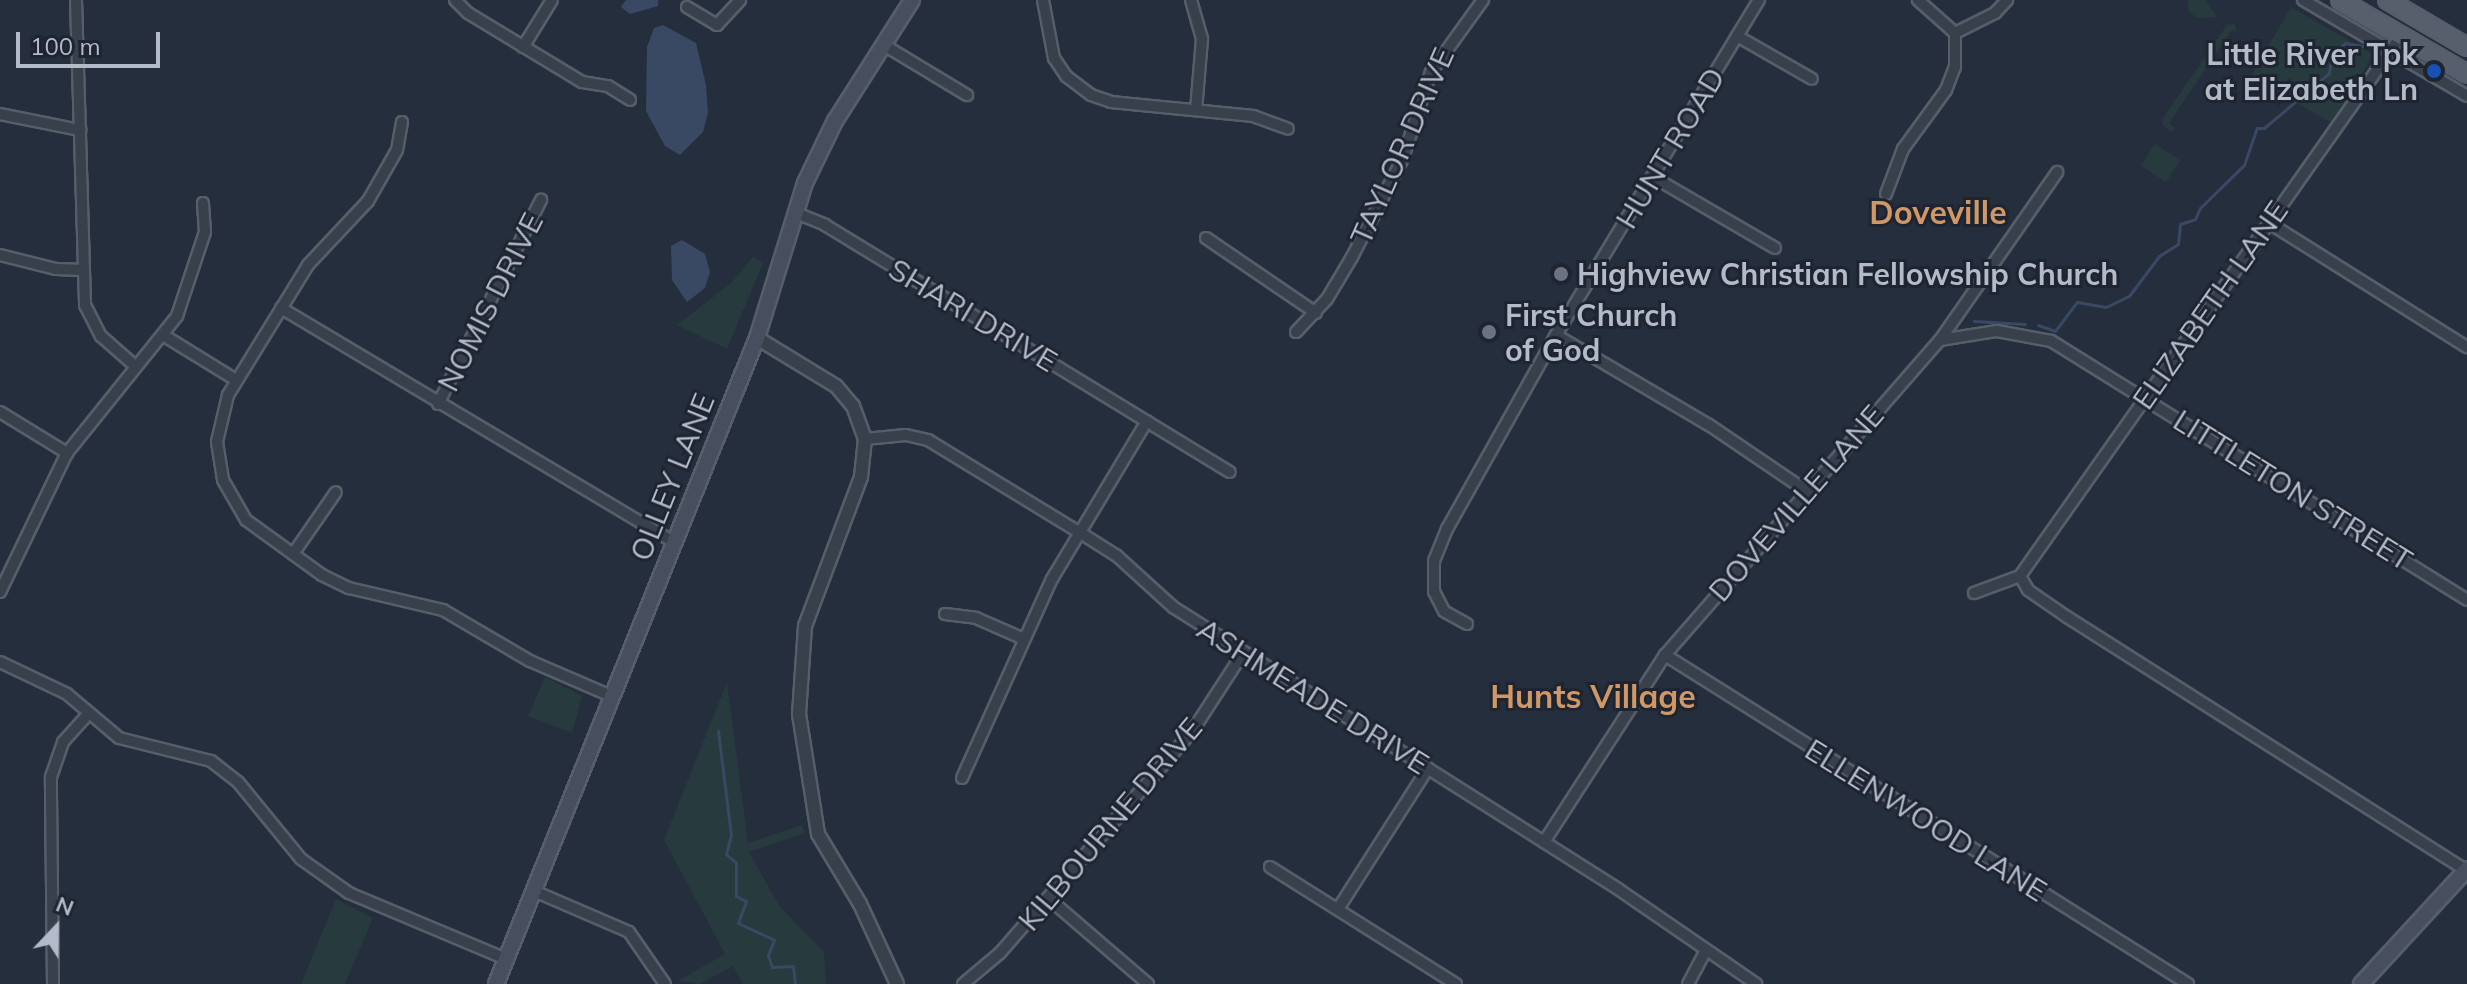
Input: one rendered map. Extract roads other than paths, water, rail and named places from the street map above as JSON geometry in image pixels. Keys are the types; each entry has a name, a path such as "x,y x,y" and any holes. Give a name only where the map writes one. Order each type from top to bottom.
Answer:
{"main road":[{"name":"OLLEY LANE","path":"496,984 757,338 818,153 912,0"},
{"path":"2387,0 2467,47"},
{"path":"2343,1 2467,74"},
{"path":"2361,984 2467,870"}],"street":[{"path":"76,0 83,270 89,318 135,366"},
{"path":"455,0 523,47 582,82 608,86 630,100"},
{"path":"523,47 552,0"},
{"path":"687,7 717,25 740,0"},
{"path":"1043,0 1054,58 1082,90 1111,102 1253,116 1288,129"},
{"path":"1191,0 1202,39 1196,110"},
{"name":"TAYLOR DRIVE","path":"1296,332 1316,313 1388,190 1437,60 1483,0"},
{"name":"HUNT ROAD","path":"1467,624 1449,616 1437,601 1434,561 1556,335 1759,0"},
{"path":"1918,0 1955,33"},
{"path":"1955,33 1995,13 2007,0"},
{"path":"2303,0 2467,96"},
{"path":"2334,18 2343,1"},
{"path":"1886,194 1903,149 1952,79 1955,33"},
{"path":"1737,36 1812,79"},
{"name":"ELIZABETH LANE","path":"2020,576 2401,36"},
{"path":"884,45 967,95"},
{"path":"0,114 80,130"},
{"path":"402,122 397,150 368,201 313,257 236,380 218,429 223,480 246,520 293,554 349,588 443,610 530,661 611,696"},
{"name":"DOVEVILLE LANE","path":"1544,842 1665,655 1805,490 1940,340 2057,172"},
{"path":"1653,177 1775,248"},
{"name":"NOMIS DRIVE","path":"438,404 541,200"},
{"path":"0,592 67,453 163,335 184,301 205,232 203,203"},
{"name":"SHARI DRIVE","path":"796,213 1230,472"},
{"path":"2269,223 2467,347"},
{"path":"1206,238 1316,313"},
{"path":"0,255 56,269 83,270"},
{"path":"281,308 673,542"},
{"name":"LITTLETON STREET","path":"1940,340 1997,331 2038,336 2145,396 2467,600"},
{"path":"163,335 236,380"},
{"path":"1556,335 1709,425 1805,490"},
{"path":"757,338 836,386 853,406 865,439 861,477 805,626 799,714 818,834 860,904 897,984"},
{"path":"0,412 67,453"},
{"path":"962,778 1024,639 1079,532 1147,421"},
{"name":"ASHMEADE DRIVE","path":"865,439 906,435 928,440 1079,532 1117,556 1173,607 1544,842 1756,984"},
{"path":"293,554 336,492"},
{"path":"1974,593 2020,576 2028,590 2067,617 2467,870"},
{"path":"945,614 984,621 1024,639"},
{"name":"KILBOURNE DRIVE","path":"963,984 1000,953 1193,730 1243,653"},
{"name":"ELLENWOOD LANE","path":"1665,655 2188,984"},
{"path":"0,662 67,694 88,714 130,743 183,750 211,761 238,782 301,859 338,887 506,959"},
{"path":"53,984 51,777 63,742 88,714"},
{"path":"1338,909 1428,768"},
{"path":"1270,867 1456,984"},
{"path":"534,891 629,932 665,984"},
{"path":"1048,898 1148,984"},
{"path":"1688,984 1706,950"}],"water":[{"path":"626,0 658,0 658,6 630,14 621,7"},
{"path":"663,25 696,43 706,85 708,113 703,132 680,155 665,146 646,111 647,47 654,28"},
{"path":"682,240 705,254 710,272 705,288 687,302 672,280 671,246"}],"waterway":[{"path":"2038,325 2055,331 2077,302 2106,307 2129,296 2159,256 2178,244 2180,224 2195,219 2200,208 2244,165 2257,128 2264,128 2329,73 2332,54 2345,43 2367,47"},
{"path":"1974,321 2025,324"},
{"path":"718,731 731,835 726,854 736,863 736,896 746,901 738,923 774,940 768,955 772,967 793,966 795,984"}],"place":[{"name":"Little River Tpk at Elizabeth Ln","path":"2434,71"},
{"name":"Highview Christian Fellowship Church","path":"1561,274"},
{"name":"First Church of God","path":"1489,332"}],"district":[{"name":"Doveville","path":"1938,212"},
{"name":"Hunts Village","path":"1593,696"}]}
